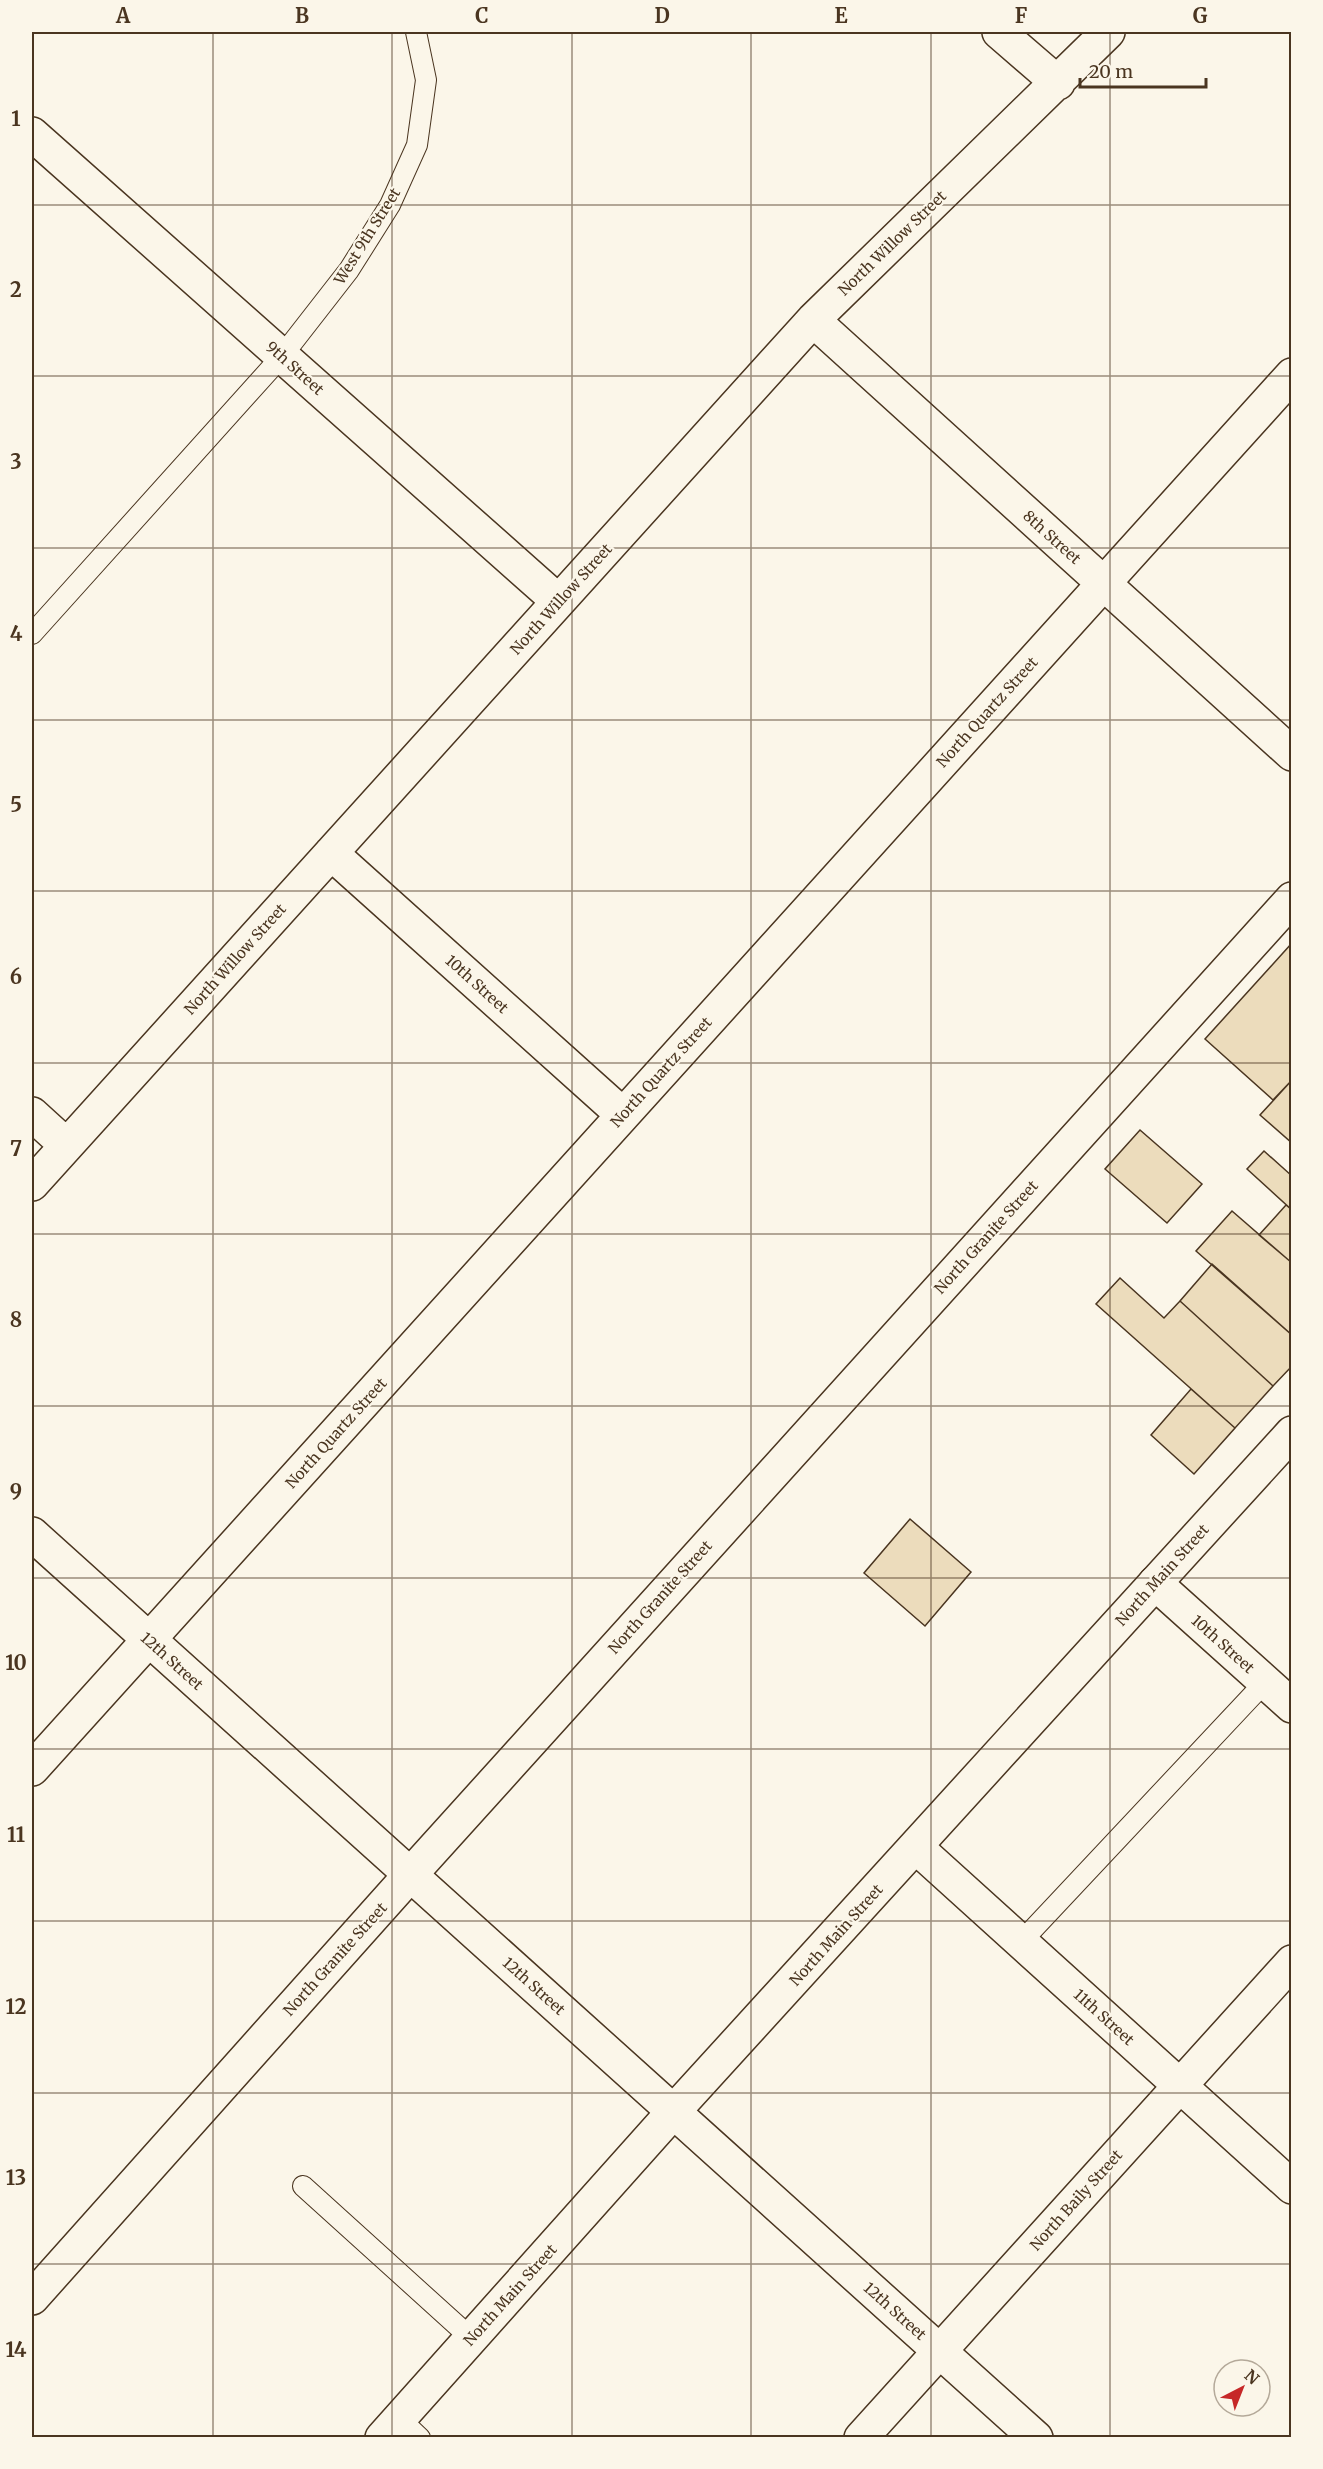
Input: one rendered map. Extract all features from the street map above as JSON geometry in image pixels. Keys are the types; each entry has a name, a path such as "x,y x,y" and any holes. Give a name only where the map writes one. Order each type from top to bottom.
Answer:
{"street":[{"path":"999,32 1058,83"},
{"name":"North Willow Street","path":"32,1184 813,320 1108,32"},
{"name":"9th Street","path":"32,134 558,602"},
{"name":"8th Street","path":"813,320 1292,754"},
{"name":"North Quartz Street","path":"32,1769 1292,375"},
{"name":"10th Street","path":"331,853 622,1115"},
{"name":"North Granite Street","path":"32,2298 410,1875 1292,899"},
{"path":"32,1114 66,1145"},
{"name":"North Main Street","path":"400,2431 471,2338 674,2111 1292,1433"},
{"name":"12th Street","path":"32,1534 1036,2438"},
{"name":"10th Street","path":"1155,1583 1292,1706"},
{"name":"11th Street","path":"916,1847 1292,2187"},
{"name":"North Baily Street","path":"861,2438 1292,1962"}],"lane":[{"name":"West 9th Street","path":"32,634 282,356 349,270 390,205 417,145 426,80 416,32"},
{"path":"1021,1942 1265,1682"},
{"path":"303,2186 471,2338"}],"building":[{"path":"1292,943 1292,1080 1273,1100 1205,1039"},
{"path":"1292,1080 1292,1143 1260,1115"},
{"path":"1140,1130 1202,1184 1167,1223 1105,1169"},
{"path":"1264,1151 1292,1176 1292,1210 1247,1169"},
{"path":"1286,1205 1292,1210 1292,1263 1259,1235"},
{"path":"1232,1211 1292,1263 1292,1335 1196,1251"},
{"path":"1212,1264 1292,1335 1292,1366 1273,1386 1180,1301"},
{"path":"1120,1278 1164,1318 1180,1301 1273,1386 1235,1428 1096,1304"},
{"path":"1191,1389 1235,1428 1194,1474 1151,1435"},
{"path":"910,1519 971,1572 925,1626 864,1573"}]}
